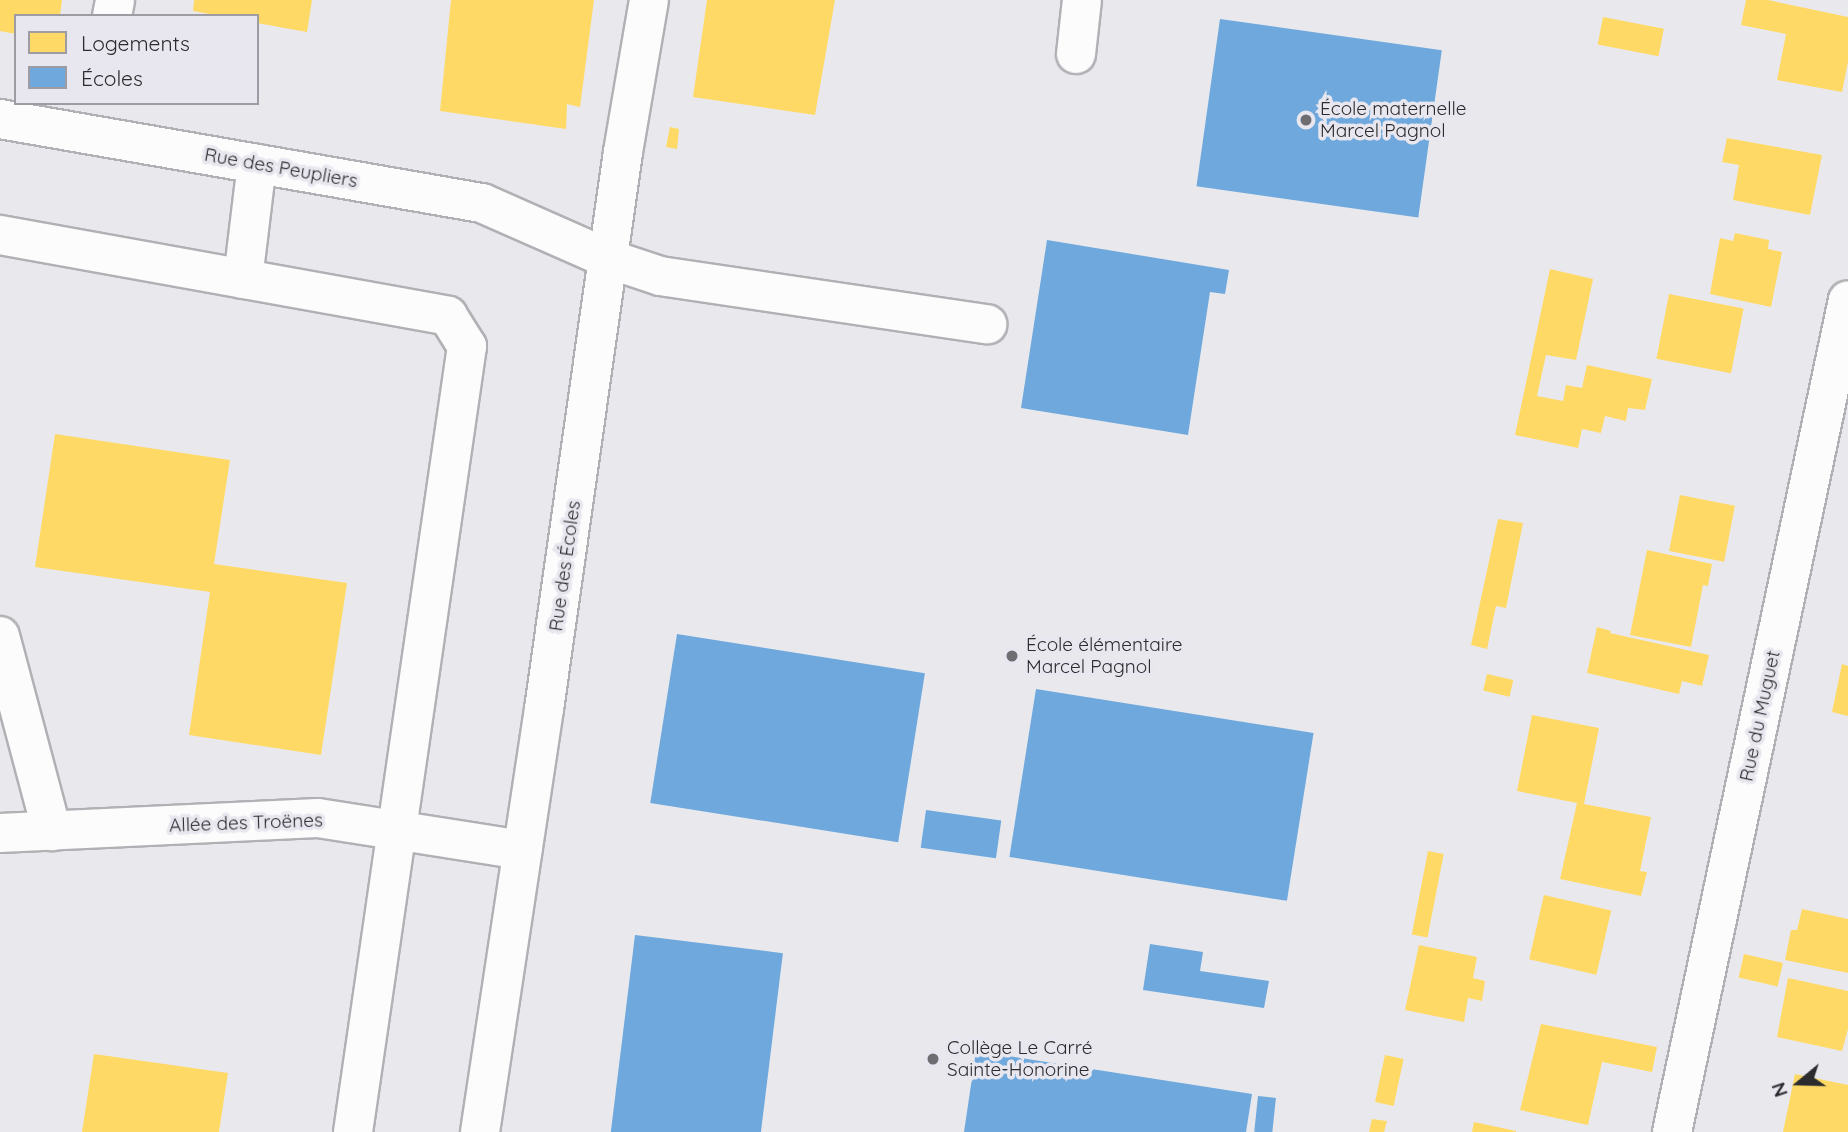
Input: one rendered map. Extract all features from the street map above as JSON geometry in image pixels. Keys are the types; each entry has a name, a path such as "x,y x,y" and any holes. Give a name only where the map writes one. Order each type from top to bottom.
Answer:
{"street":[{"name":"Rue des Écoles","path":"480,1132 623,152 649,0"},
{"path":"1076,54 1082,0"},
{"name":"Rue des Peupliers","path":"0,119 95,119 257,164 482,203 609,259 660,276 987,324"},
{"path":"243,279 257,164"},
{"path":"0,235 448,316 467,346 353,1132"},
{"name":"Rue du Muguet","path":"1672,1132 1848,300"},
{"path":"0,636 11,712 52,831"},
{"name":"Allée des Troënes","path":"0,833 318,818 523,850"}],"building: Logements":[{"path":"0,0 62,0 60,14 14,14 14,34 0,31"},
{"path":"194,0 312,0 307,32 259,23 259,14 209,14 193,11"},
{"path":"451,0 594,0 580,107 567,104 566,129 440,111"},
{"path":"707,0 835,0 815,115 693,97"},
{"path":"1746,0 1768,0 1848,17 1848,62 1842,92 1777,80 1786,34 1741,25"},
{"path":"1603,17 1664,29 1659,56 1598,44"},
{"path":"670,127 679,129 677,149 666,147"},
{"path":"1727,138 1822,155 1810,215 1733,200 1739,165 1722,162"},
{"path":"1735,233 1769,240 1768,249 1782,252 1771,307 1710,294 1720,238 1733,241"},
{"path":"1550,269 1593,279 1576,360 1546,355 1537,396 1563,401 1566,385 1582,388 1587,365 1652,379 1645,410 1628,408 1626,421 1605,416 1601,433 1582,429 1578,448 1515,435"},
{"path":"1669,294 1744,309 1731,373 1656,359"},
{"path":"55,434 230,460 214,564 347,583 321,755 189,735 210,592 35,567"},
{"path":"1680,495 1735,506 1724,562 1669,551"},
{"path":"1498,519 1523,523 1506,608 1496,606 1487,649 1471,645"},
{"path":"1647,550 1712,564 1708,586 1703,585 1691,647 1630,635"},
{"path":"1597,627 1611,631 1610,633 1709,655 1702,686 1682,681 1679,694 1587,673"},
{"path":"1842,664 1848,666 1848,716 1832,712"},
{"path":"1487,674 1513,680 1509,697 1483,691"},
{"path":"1532,715 1599,728 1584,804 1651,817 1640,871 1647,872 1641,896 1560,879 1577,803 1517,791"},
{"path":"1428,851 1444,854 1427,937 1412,934"},
{"path":"1544,895 1611,911 1596,975 1529,959"},
{"path":"1802,909 1848,919 1848,973 1785,960 1791,930 1797,930"},
{"path":"1419,945 1477,957 1473,978 1485,981 1482,1001 1468,998 1464,1022 1405,1010"},
{"path":"1744,954 1783,963 1778,986 1739,977"},
{"path":"1788,978 1848,991 1848,1029 1842,1051 1777,1037"},
{"path":"1541,1024 1657,1047 1652,1072 1602,1062 1588,1125 1520,1110"},
{"path":"94,1054 228,1073 219,1132 82,1132"},
{"path":"1385,1055 1404,1059 1394,1106 1375,1102"},
{"path":"1795,1074 1848,1085 1848,1132 1783,1132"},
{"path":"1372,1119 1387,1121 1384,1132 1369,1132"},
{"path":"1474,1122 1516,1131 1516,1132 1472,1132"}],"building: Écoles":[{"path":"1220,19 1442,50 1418,218 1196,186"},
{"path":"1047,240 1229,270 1225,294 1210,292 1188,435 1021,408"},
{"path":"677,634 925,673 898,842 650,803"},
{"path":"1036,689 1314,733 1287,901 1009,857"},
{"path":"926,810 1001,821 996,858 921,848"},
{"path":"635,935 783,953 761,1132 611,1132"},
{"path":"1150,944 1203,952 1200,971 1269,981 1264,1008 1143,990"},
{"path":"976,1051 1252,1094 1246,1132 964,1132"},
{"path":"1258,1096 1276,1098 1272,1132 1254,1132"}],"place":[{"name":"École maternelle Marcel Pagnol","path":"1306,120"},
{"name":"École élémentaire Marcel Pagnol","path":"1012,656"},
{"name":"Collège Le Carré Sainte-Honorine","path":"933,1059"}]}
